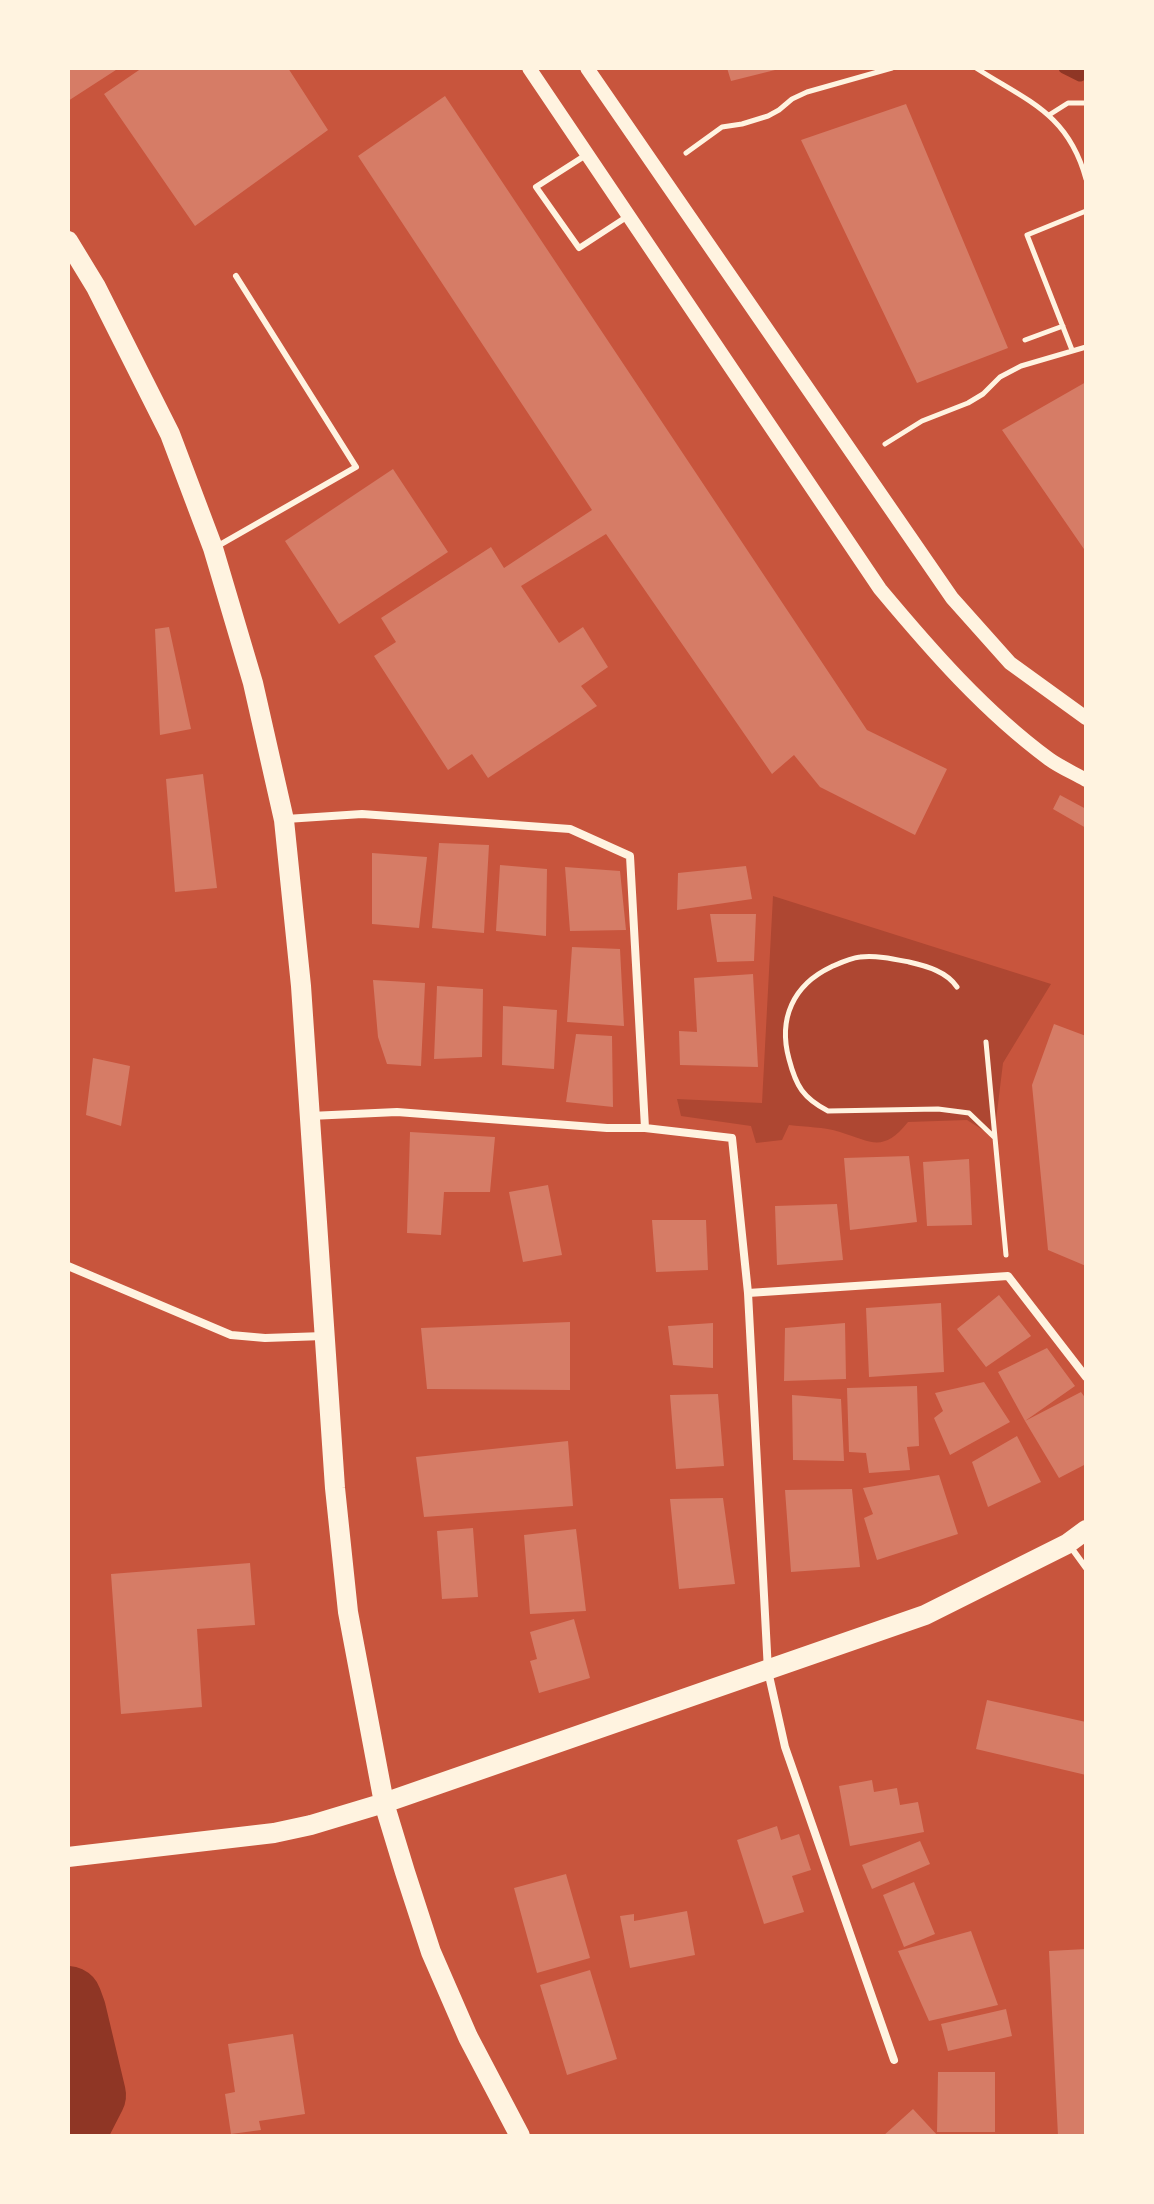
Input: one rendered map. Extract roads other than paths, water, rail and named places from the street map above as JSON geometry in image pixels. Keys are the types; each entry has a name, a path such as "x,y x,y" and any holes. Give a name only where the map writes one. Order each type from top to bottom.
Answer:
{"main road":[{"path":"68,241 96,287 170,434 213,548 253,683 284,820 301,986 335,1488 348,1612 384,1803 431,1952 468,2037 520,2136"},
{"path":"68,1857 274,1833 384,1803 925,1615 1067,1544 1086,1530"}],"street":[{"path":"529,68 880,589 937,657 1009,726 1051,760 1086,780"},
{"path":"587,68 952,598 1010,663 1086,718"},
{"path":"284,820 362,814 570,829 630,856 645,1128"},
{"path":"309,1116 397,1112 607,1128 645,1128 732,1138 748,1293 768,1671 785,1747 894,2060"},
{"path":"68,1266 231,1335 265,1338 324,1336"},
{"path":"748,1293 1008,1276 1086,1377"}],"lane":[{"path":"587,154 536,187 579,248 628,216"},
{"path":"213,548 356,467 236,276"},
{"path":"1067,1544 1086,1568"}],"waterway":[{"path":"1064,68 1080,76 1086,73"},
{"path":"68,2000 92,2095 71,2136"}]}
